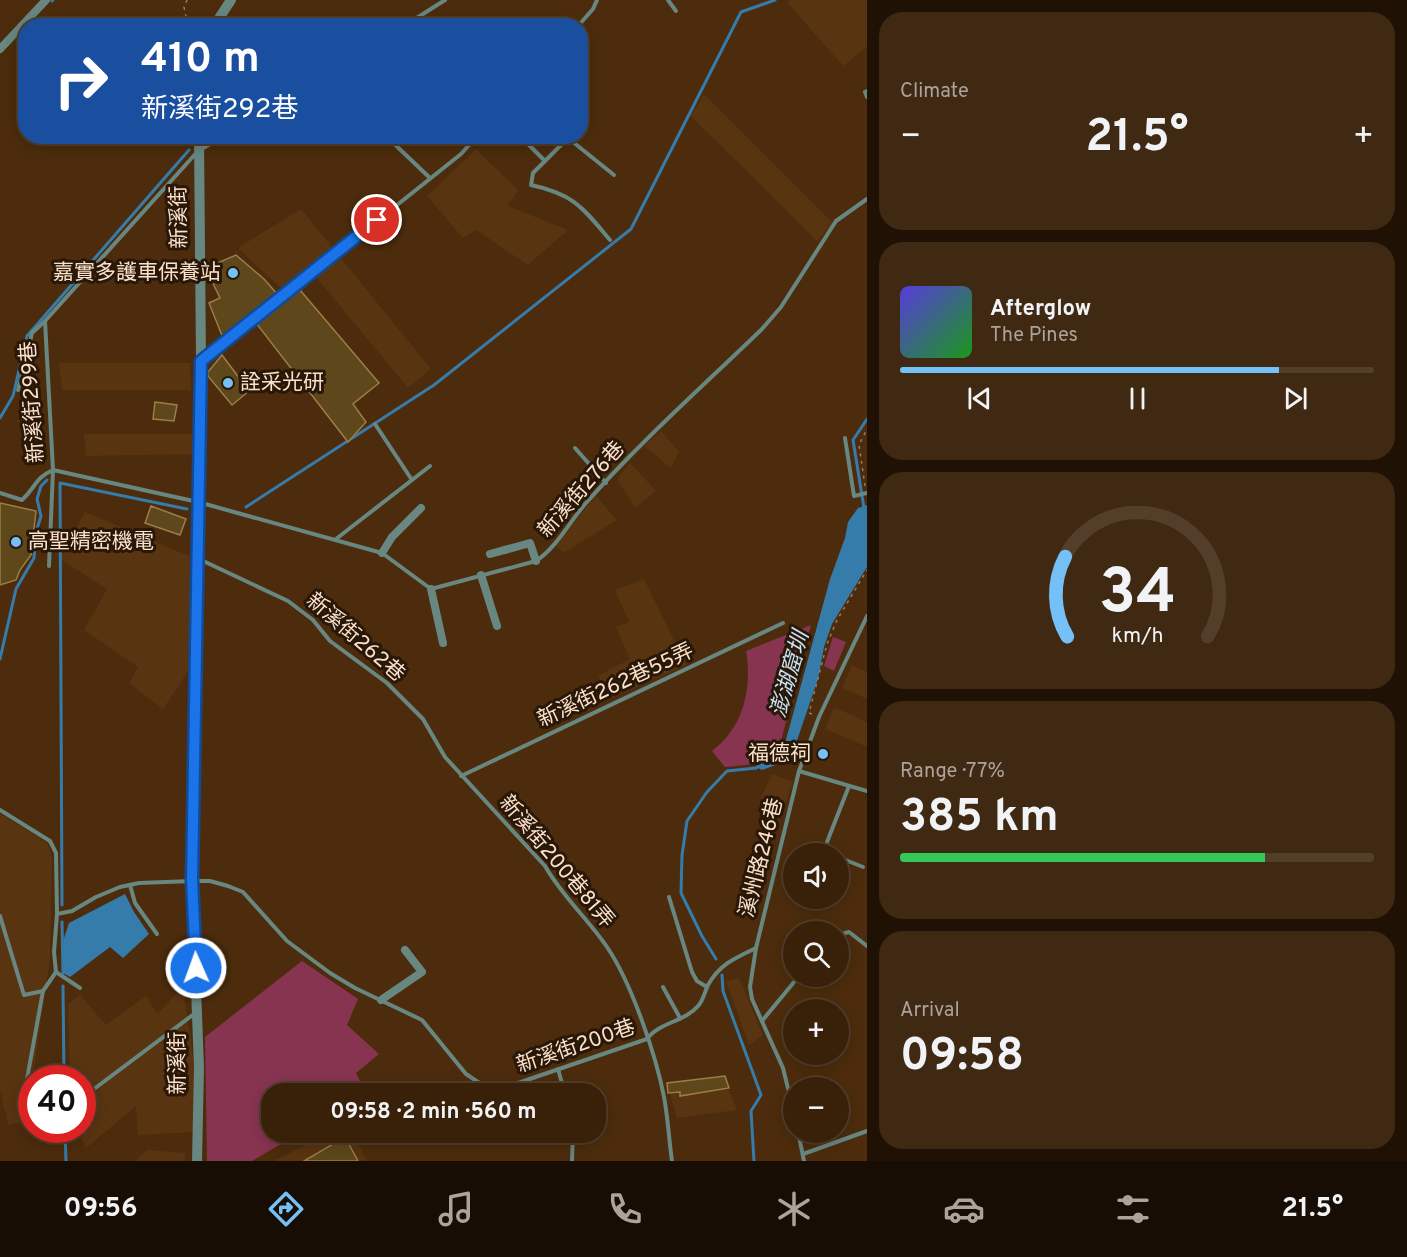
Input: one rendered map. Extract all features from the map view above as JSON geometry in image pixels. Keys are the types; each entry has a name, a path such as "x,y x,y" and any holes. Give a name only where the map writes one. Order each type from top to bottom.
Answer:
{"street":[{"path":"29,18 46,0"},
{"path":"219,18 231,0"},
{"path":"0,49 18,30"},
{"name":"新溪街","path":"196,1161 199,1068 192,880 201,361 198,144"},
{"path":"382,553 392,537 422,508"},
{"path":"490,554 530,543 536,561"},
{"path":"481,575 497,626"},
{"path":"431,589 443,643"},
{"path":"381,1000 422,972 405,950"}],"lane":[{"path":"417,18 445,0"},
{"path":"585,18 597,0"},
{"path":"668,0 676,11"},
{"path":"867,91 865,92 867,97"},
{"name":"新溪街299巷","path":"50,566 53,470 45,321 198,151 210,144"},
{"path":"394,144 430,178"},
{"path":"201,361 461,154 470,144"},
{"path":"528,144 545,161"},
{"path":"562,144 533,173 531,185 553,190 581,205 610,240"},
{"path":"575,144 614,176"},
{"name":"新溪街276巷","path":"431,589 536,561 546,554 586,503 631,456 762,329 781,307 836,221 867,198"},
{"path":"18,390 32,333 45,321"},
{"path":"375,424 412,480"},
{"path":"844,438 854,496 867,493"},
{"path":"575,448 606,483"},
{"path":"336,540 430,466"},
{"path":"0,493 22,500 40,476 53,470 198,502 382,553 431,589"},
{"name":"新溪街262巷","path":"199,559 288,601 313,620 330,641 387,683 423,719 445,757 462,776"},
{"name":"溪州路246巷","path":"785,1077 752,999 750,987 756,948 799,771 819,717 867,616"},
{"name":"新溪街262巷55弄","path":"462,776 783,623"},
{"path":"799,771 867,791"},
{"name":"新溪街200巷81弄","path":"462,776 546,867 557,886 607,947 626,982 647,1039 664,1096 672,1161"},
{"path":"827,843 849,786"},
{"path":"0,810 50,841 56,853 57,914 54,952 56,972 43,992 30,1065"},
{"path":"849,861 863,867"},
{"path":"57,914 72,911 120,886 192,880 210,881 228,886 243,892 287,941 330,974 422,1020 466,1074 480,1083"},
{"path":"130,885 135,903 158,934"},
{"path":"669,897 692,972 697,981 707,987"},
{"path":"0,916 24,995 43,992"},
{"path":"849,932 867,946"},
{"name":"新溪街200巷","path":"515,1083 647,1039 652,1032 698,1006 716,972 728,962 756,948"},
{"path":"56,972 80,988"},
{"path":"663,987 680,1018"},
{"path":"762,1021 790,987"},
{"path":"96,1088 197,1012"},
{"path":"558,1069 562,1083"},
{"path":"803,1154 867,1131"},
{"path":"572,1161 573,1143"},
{"path":"800,1143 804,1161"}],"path":[{"path":"186,18 184,7 187,0"},
{"path":"867,429 859,445 867,493"},
{"path":"819,717 809,713 827,644 837,620 867,570"}],"shaded area":[{"path":"792,0 867,0 867,47 843,66 787,2"},
{"path":"704,94 833,223 817,241 691,116"},
{"path":"476,149 518,190 508,206 568,230 528,265 476,230 463,238 427,196"},
{"path":"301,209 431,369 408,388 317,278 284,291 238,248"},
{"path":"59,363 190,363 191,390 62,390"},
{"path":"661,431 679,452 671,468 644,446"},
{"path":"84,434 192,434 193,454 86,456"},
{"path":"630,463 656,491 635,508 617,479"},
{"path":"596,496 617,520 563,553 556,545"},
{"path":"85,512 189,556 191,599 188,671 163,709 129,683 138,667 84,630 107,589 60,559"},
{"path":"644,579 686,665 609,699 598,676 630,659 616,627 629,622 615,590"},
{"path":"811,625 780,745 756,764 725,767 712,751 726,738 744,705 748,683 746,651"},
{"path":"833,637 846,642 834,671 824,666"},
{"path":"852,665 867,672 867,699 842,688"},
{"path":"834,707 867,722 867,747 825,729"},
{"path":"772,774 793,782 784,807 761,798"},
{"path":"0,813 47,843 52,857 50,959 34,1065 18,1065 18,1123 8,1125 0,1090"},
{"path":"302,961 358,999 347,1025 379,1054 356,1073 361,1083 261,1083 261,1143 283,1143 252,1161 207,1161 205,1037"},
{"path":"739,978 763,1035 749,1045 726,981"},
{"path":"183,987 193,1057 197,1132 138,1135 136,1106 96,1140 96,1065 70,1065 68,1004 80,995 106,1025 146,996 157,1014"},
{"path":"723,1075 737,1110 677,1118 669,1091"},
{"path":"309,1143 357,1143 367,1161 274,1161"},
{"path":"147,1150 185,1153 185,1161 135,1161"}],"water":[{"path":"867,505 867,567 832,624 824,647 818,679 793,752 776,765 762,770 758,768 784,747 848,522 858,508"},
{"path":"125,894 149,934 123,958 110,947 70,977 63,973 64,938 69,923"}],"building":[{"path":"236,255 264,279 278,295 223,338 209,303 220,298 208,273 208,267"},
{"path":"300,290 379,383 353,404 366,422 348,442 256,323"},
{"name":"詮采光研","path":"222,355 249,391 232,405 208,376 208,372"},
{"path":"155,402 177,405 174,421 153,419"},
{"name":"高聖精密機電","path":"0,503 36,511 31,555 16,580 0,585"},
{"path":"151,506 186,519 180,535 145,523"},
{"path":"725,1076 729,1088 680,1096 680,1092 668,1093 667,1083"},
{"path":"335,1143 348,1143 358,1161 304,1161"}],"waterway":[{"path":"246,507 434,385 631,229 741,12 775,0"},
{"path":"0,418 13,396 27,336 189,150"},
{"name":"澎湖窟圳","path":"864,508 853,440 867,419"},
{"path":"0,659 16,589 34,558 36,532 41,516 37,499 41,486 47,480"},
{"path":"62,905 60,483 187,509"},
{"name":"澎湖窟圳","path":"716,959 681,893 682,855 687,821 707,792 727,771 756,768 769,760"},
{"path":"62,922 63,973"},
{"name":"澎湖窟圳","path":"722,975 723,991 761,1095 751,1111 754,1161"},
{"path":"63,986 64,1065"},
{"path":"65,1143 66,1161"}],"place":[{"name":"嘉實多護車保養站","path":"233,273"},
{"name":"詮采光研","path":"228,383"},
{"name":"高聖精密機電","path":"16,542"},
{"name":"福德祠","path":"823,754"}],"route":[{"path":"196,968 192,880 201,361 377,220"}]}
